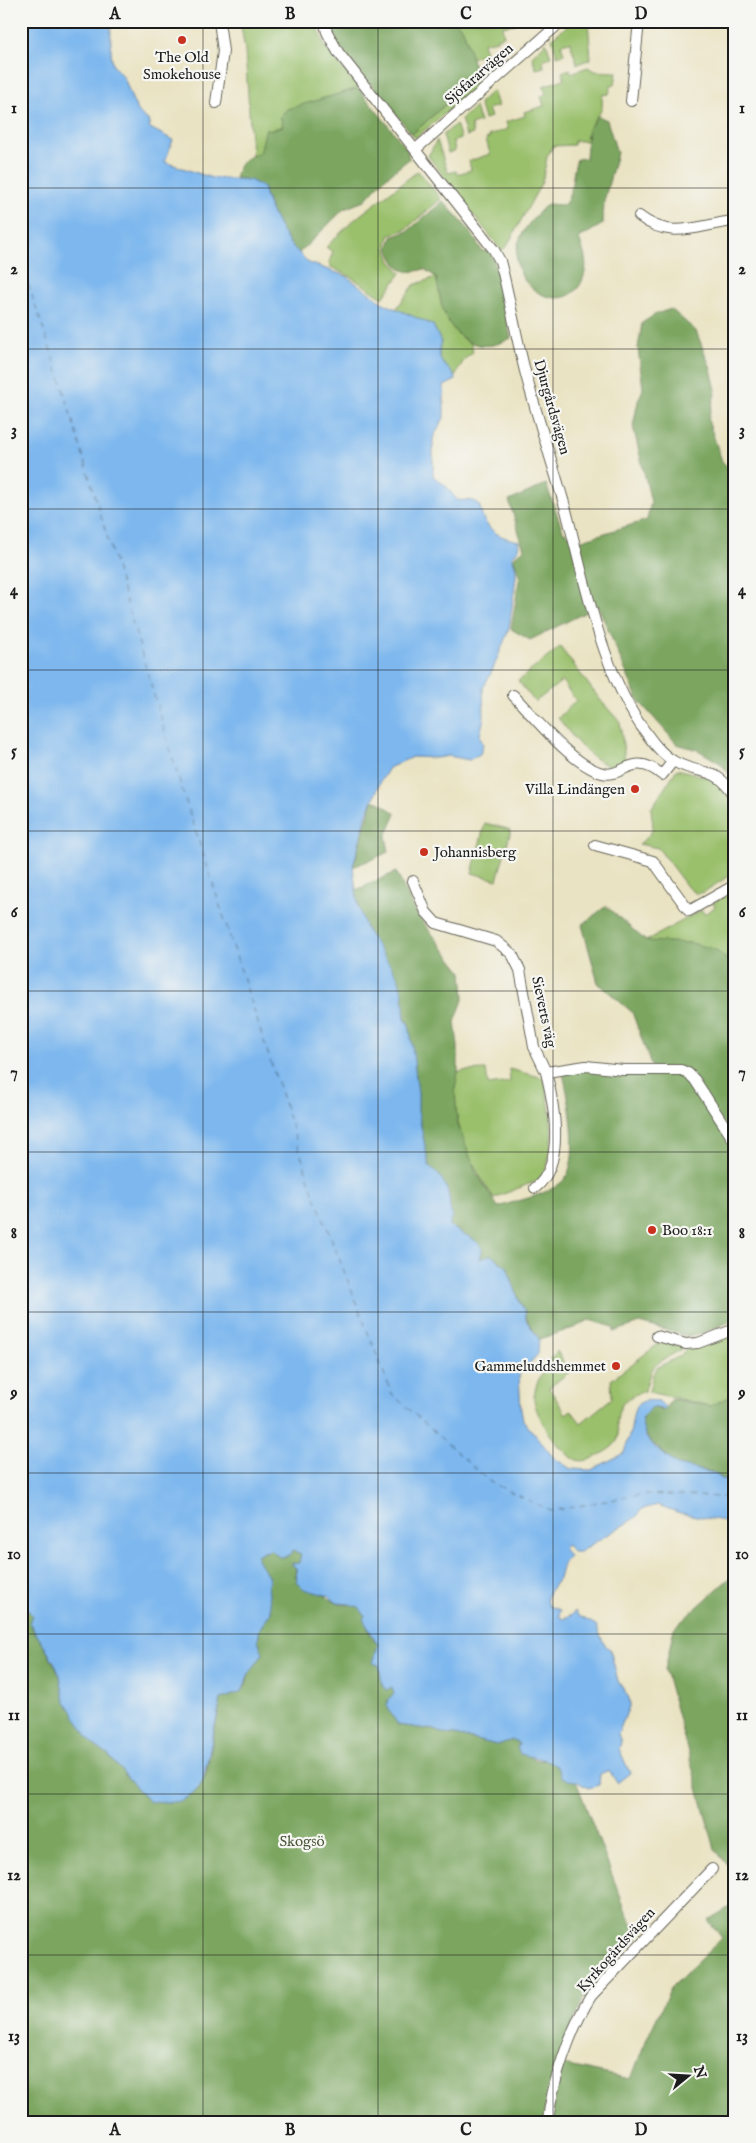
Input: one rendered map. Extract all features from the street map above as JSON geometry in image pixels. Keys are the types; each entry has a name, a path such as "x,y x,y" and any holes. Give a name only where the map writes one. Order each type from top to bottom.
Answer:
{"street":[{"path":"216,103 223,51 219,21"},
{"name":"Djurgårdsvägen","path":"324,21 327,32 338,52 416,149 494,250 500,261 527,378 614,677 640,725 654,743 673,761 721,778 735,796"},
{"name":"Sjöfararvägen","path":"416,149 562,21"},
{"path":"631,101 639,21"},
{"path":"639,216 658,227 685,235 735,221"},
{"path":"514,695 571,754 599,772 612,775 627,766 637,765 653,767 662,775 673,761"},
{"path":"595,845 653,861 689,911 735,885"},
{"name":"Sieverts väg","path":"413,881 426,912 436,924 496,941 512,954 520,970 534,1047 546,1072 554,1113 554,1155 546,1179 535,1188"},
{"path":"546,1072 586,1066 623,1070 681,1070 688,1073 695,1080 735,1142"},
{"path":"657,1336 686,1344 698,1343 735,1329"},
{"name":"Kyrkogårdsvägen","path":"548,2122 550,2103 557,2078 582,2012 591,1996 712,1869"}],"green space":[{"path":"240,21 315,21 325,47 359,89 322,99 283,126 271,130 260,153 252,156 245,50"},
{"path":"327,21 456,22 463,29 477,75 463,78 456,95 412,134 341,49"},
{"path":"416,21 515,21 516,24 502,26 504,36 497,38 497,40 483,43 486,53 471,58 463,29 456,22"},
{"path":"573,21 588,21 591,59 577,64 570,42 561,44 564,54 557,56 552,38"},
{"path":"546,42 551,57 543,60 544,67 536,69 532,56"},
{"path":"588,67 594,71 617,72 615,85 611,85 609,94 602,95 602,108 589,129 586,137 588,141 574,141 574,145 553,146 547,157 542,182 507,246 502,251 428,156 437,140 448,173 456,171 457,174 471,170 469,161 490,154 486,139 490,137 489,135 508,129 506,122 525,116 524,112 544,106 541,96 546,94 543,86 564,79 562,72 570,69 571,73"},
{"path":"472,77 476,88 415,138 412,134 456,95 462,78"},
{"path":"359,89 407,149 409,159 384,179 364,201 344,209 298,254 277,222 263,187 250,180 235,178 237,172 243,161 260,153 266,128 271,130 283,126 280,116 287,109"},
{"path":"493,90 498,106 488,109 491,117 484,119 479,103"},
{"path":"475,107 480,122 471,125 473,134 466,136 461,119"},
{"path":"598,116 607,120 617,153 604,201 603,224 579,238 586,268 578,287 568,296 556,298 542,295 531,287 521,275 517,261 518,244 526,228 547,204 564,205 571,189 577,159 586,158 588,129"},
{"path":"456,124 461,139 453,141 455,151 448,153 443,135"},
{"path":"418,171 441,199 406,229 389,236 386,248 391,261 401,273 383,298 351,277 331,267 329,262 333,252 326,247 355,219"},
{"path":"443,201 470,231 482,251 489,251 494,261 511,338 501,343 482,345 473,343 457,333 443,311 436,277 424,269 405,271 401,269 394,261 388,248 392,237 408,231"},
{"path":"436,277 443,306 450,324 462,338 471,344 473,352 464,360 455,376 441,361 439,348 441,342 433,325 396,309 414,285"},
{"path":"671,309 696,331 711,369 716,390 708,420 722,461 735,475 735,781 720,763 698,750 677,744 638,700 598,606 530,640 511,629 520,575 513,558 524,549 509,501 546,484 563,531 579,541 647,520 651,502 633,426 638,401 643,389 638,348 642,323 656,314"},
{"path":"560,647 602,702 620,722 625,761 609,766 592,756 569,733 558,718 576,701 562,681 535,702 518,681"},
{"path":"677,769 715,779 735,802 735,872 704,892 697,894 688,888 658,848 639,844 651,832 651,809"},
{"path":"373,800 381,803 396,814 386,836 389,852 353,867"},
{"path":"485,823 511,830 497,880 472,873"},
{"path":"396,872 418,916 462,972 464,997 455,1022 458,1046 458,1072 455,1089 457,1122 476,1172 498,1207 548,1191 562,1182 568,1173 573,1146 571,1114 563,1074 584,1070 654,1073 632,1012 598,983 582,925 606,906 646,941 691,943 714,949 727,959 735,970 735,1320 688,1336 639,1323 614,1332 614,1327 589,1320 574,1328 539,1339 524,1314 507,1267 480,1259 482,1251 456,1229 451,1228 449,1223 450,1206 446,1186 439,1175 429,1166 418,1111 418,1093 409,1025 406,1020 400,985 395,973 368,931 357,899 356,890"},
{"path":"735,889 735,970 646,941 702,910 704,914 715,907 713,903"},
{"path":"509,1069 544,1078 551,1117 550,1155 541,1179 494,1198 476,1169 463,1139 458,1123 455,1090 457,1073 486,1070 488,1085 510,1082"},
{"path":"735,1332 735,1372 730,1379 732,1396 710,1406 649,1392 653,1374 658,1367 680,1356 688,1347"},
{"path":"662,1341 683,1347 656,1365 650,1374 645,1391 624,1402 617,1418 618,1437 615,1444 605,1452 589,1460 579,1461 571,1457 550,1434 539,1415 534,1399 536,1386 545,1367 557,1351 569,1372 549,1388 566,1414 571,1410 581,1423 612,1398 611,1380"},
{"path":"735,1372 735,1483 710,1471 683,1467 676,1464 650,1440 645,1433 642,1420 645,1413 652,1407 663,1411 672,1399 710,1406 732,1396 730,1378"},
{"name":"Skogsö","path":"271,1550 287,1556 294,1551 301,1554 299,1564 293,1563 296,1568 295,1576 337,1603 354,1605 361,1609 369,1631 378,1645 373,1663 379,1665 382,1685 386,1689 392,1687 394,1693 388,1700 398,1725 435,1730 444,1734 497,1745 512,1740 518,1741 531,1758 549,1761 566,1778 576,1781 627,1914 639,1936 596,1982 582,2001 546,2096 544,2122 21,2122 21,1607 23,1610 28,1609 32,1616 32,1629 41,1640 60,1676 64,1698 94,1745 108,1755 149,1802 159,1800 168,1802 199,1789 206,1773 221,1699 233,1695 246,1685 248,1675 263,1654 258,1640 260,1628 271,1612 269,1578 257,1559 258,1554"},
{"path":"735,1573 735,1875 715,1849 665,1670 674,1628"},
{"path":"735,1904 735,2122 552,2122 553,2105 563,2065 631,2079 644,2045 671,1988 722,1938 708,1920"}],"water":[{"path":"21,21 111,21 113,65 124,78 136,108 148,120 150,128 173,140 165,162 212,178 250,180 263,187 277,223 289,243 309,263 346,276 383,303 433,325 441,342 439,356 456,380 444,386 444,418 433,438 433,476 446,486 457,500 477,503 483,518 494,532 503,537 519,541 518,551 512,556 516,577 509,629 483,688 484,717 480,736 483,744 480,754 469,760 449,756 436,758 412,757 389,768 381,781 367,814 353,866 358,905 366,929 398,977 403,995 405,1019 409,1025 411,1037 418,1093 418,1111 429,1166 442,1180 448,1193 450,1210 453,1217 449,1224 481,1246 480,1259 491,1255 507,1267 520,1303 525,1311 526,1320 539,1339 538,1354 519,1375 523,1420 554,1458 571,1469 591,1470 624,1453 637,1406 644,1401 659,1401 665,1407 663,1411 652,1407 642,1417 646,1437 656,1448 677,1465 714,1473 722,1479 735,1483 735,1523 680,1513 658,1505 642,1509 635,1518 579,1552 573,1552 567,1545 563,1548 569,1556 563,1564 559,1579 549,1592 547,1599 549,1606 560,1610 559,1616 563,1619 572,1615 575,1611 579,1616 596,1625 604,1644 610,1649 618,1681 629,1698 630,1704 618,1734 621,1742 619,1749 630,1773 617,1783 609,1770 600,1774 599,1785 588,1788 576,1781 568,1780 561,1776 557,1767 549,1761 520,1754 517,1748 519,1745 517,1741 512,1740 497,1745 444,1734 435,1730 398,1725 387,1706 388,1700 394,1693 392,1687 386,1690 382,1685 379,1665 373,1663 378,1645 363,1619 365,1616 359,1607 337,1603 329,1596 304,1589 297,1582 296,1568 291,1564 299,1563 301,1554 294,1551 287,1556 279,1557 271,1550 258,1554 257,1559 269,1578 271,1612 260,1628 258,1640 263,1654 248,1675 242,1692 221,1699 203,1780 195,1791 183,1800 149,1802 108,1755 88,1738 64,1698 60,1676 54,1662 29,1622 32,1616 28,1610 23,1610 21,1607"}],"ferry route":[{"path":"21,263 60,378 181,786 312,1189 392,1394 490,1482 551,1511 644,1494 723,1497 735,1501"}],"place":[{"name":"The Old Smokehouse","path":"182,40"},
{"name":"Villa Lindängen","path":"635,789"},
{"name":"Johannisberg","path":"424,852"},
{"name":"Boo 18:1","path":"652,1230"},
{"name":"Gammeluddshemmet","path":"616,1366"}]}
